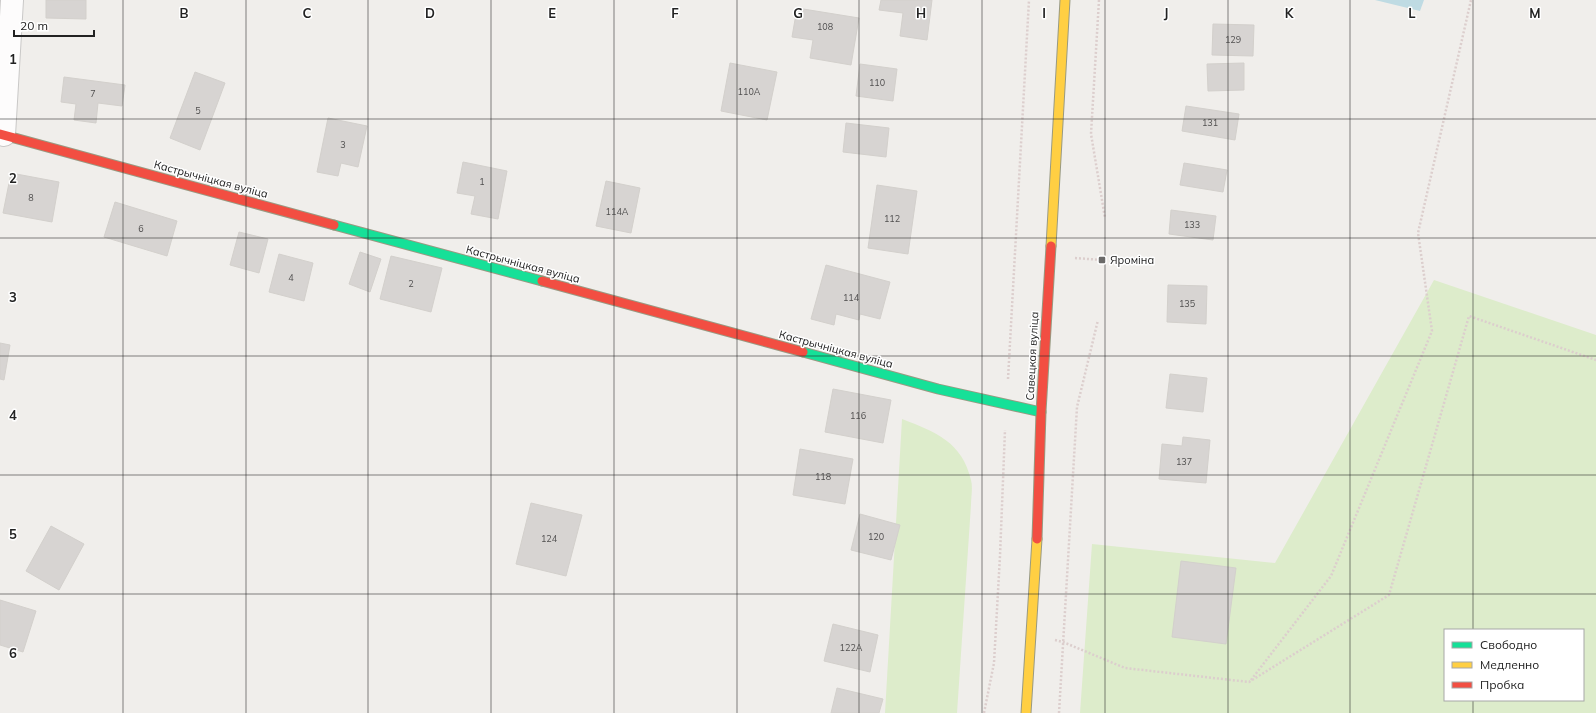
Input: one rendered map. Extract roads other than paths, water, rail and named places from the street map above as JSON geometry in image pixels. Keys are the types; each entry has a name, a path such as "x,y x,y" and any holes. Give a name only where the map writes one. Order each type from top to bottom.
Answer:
{"street":[{"path":"2,135 12,0"},
{"name":"Савецкая вуліца","path":"1026,713 1036,557 1041,412 1065,0"},
{"name":"Кастрычніцкая вуліца","path":"2,135 938,389 1041,412"}],"water":[{"path":"1375,0 1424,0 1420,11"}],"place":[{"name":"Яроміна","path":"1102,260"}]}
